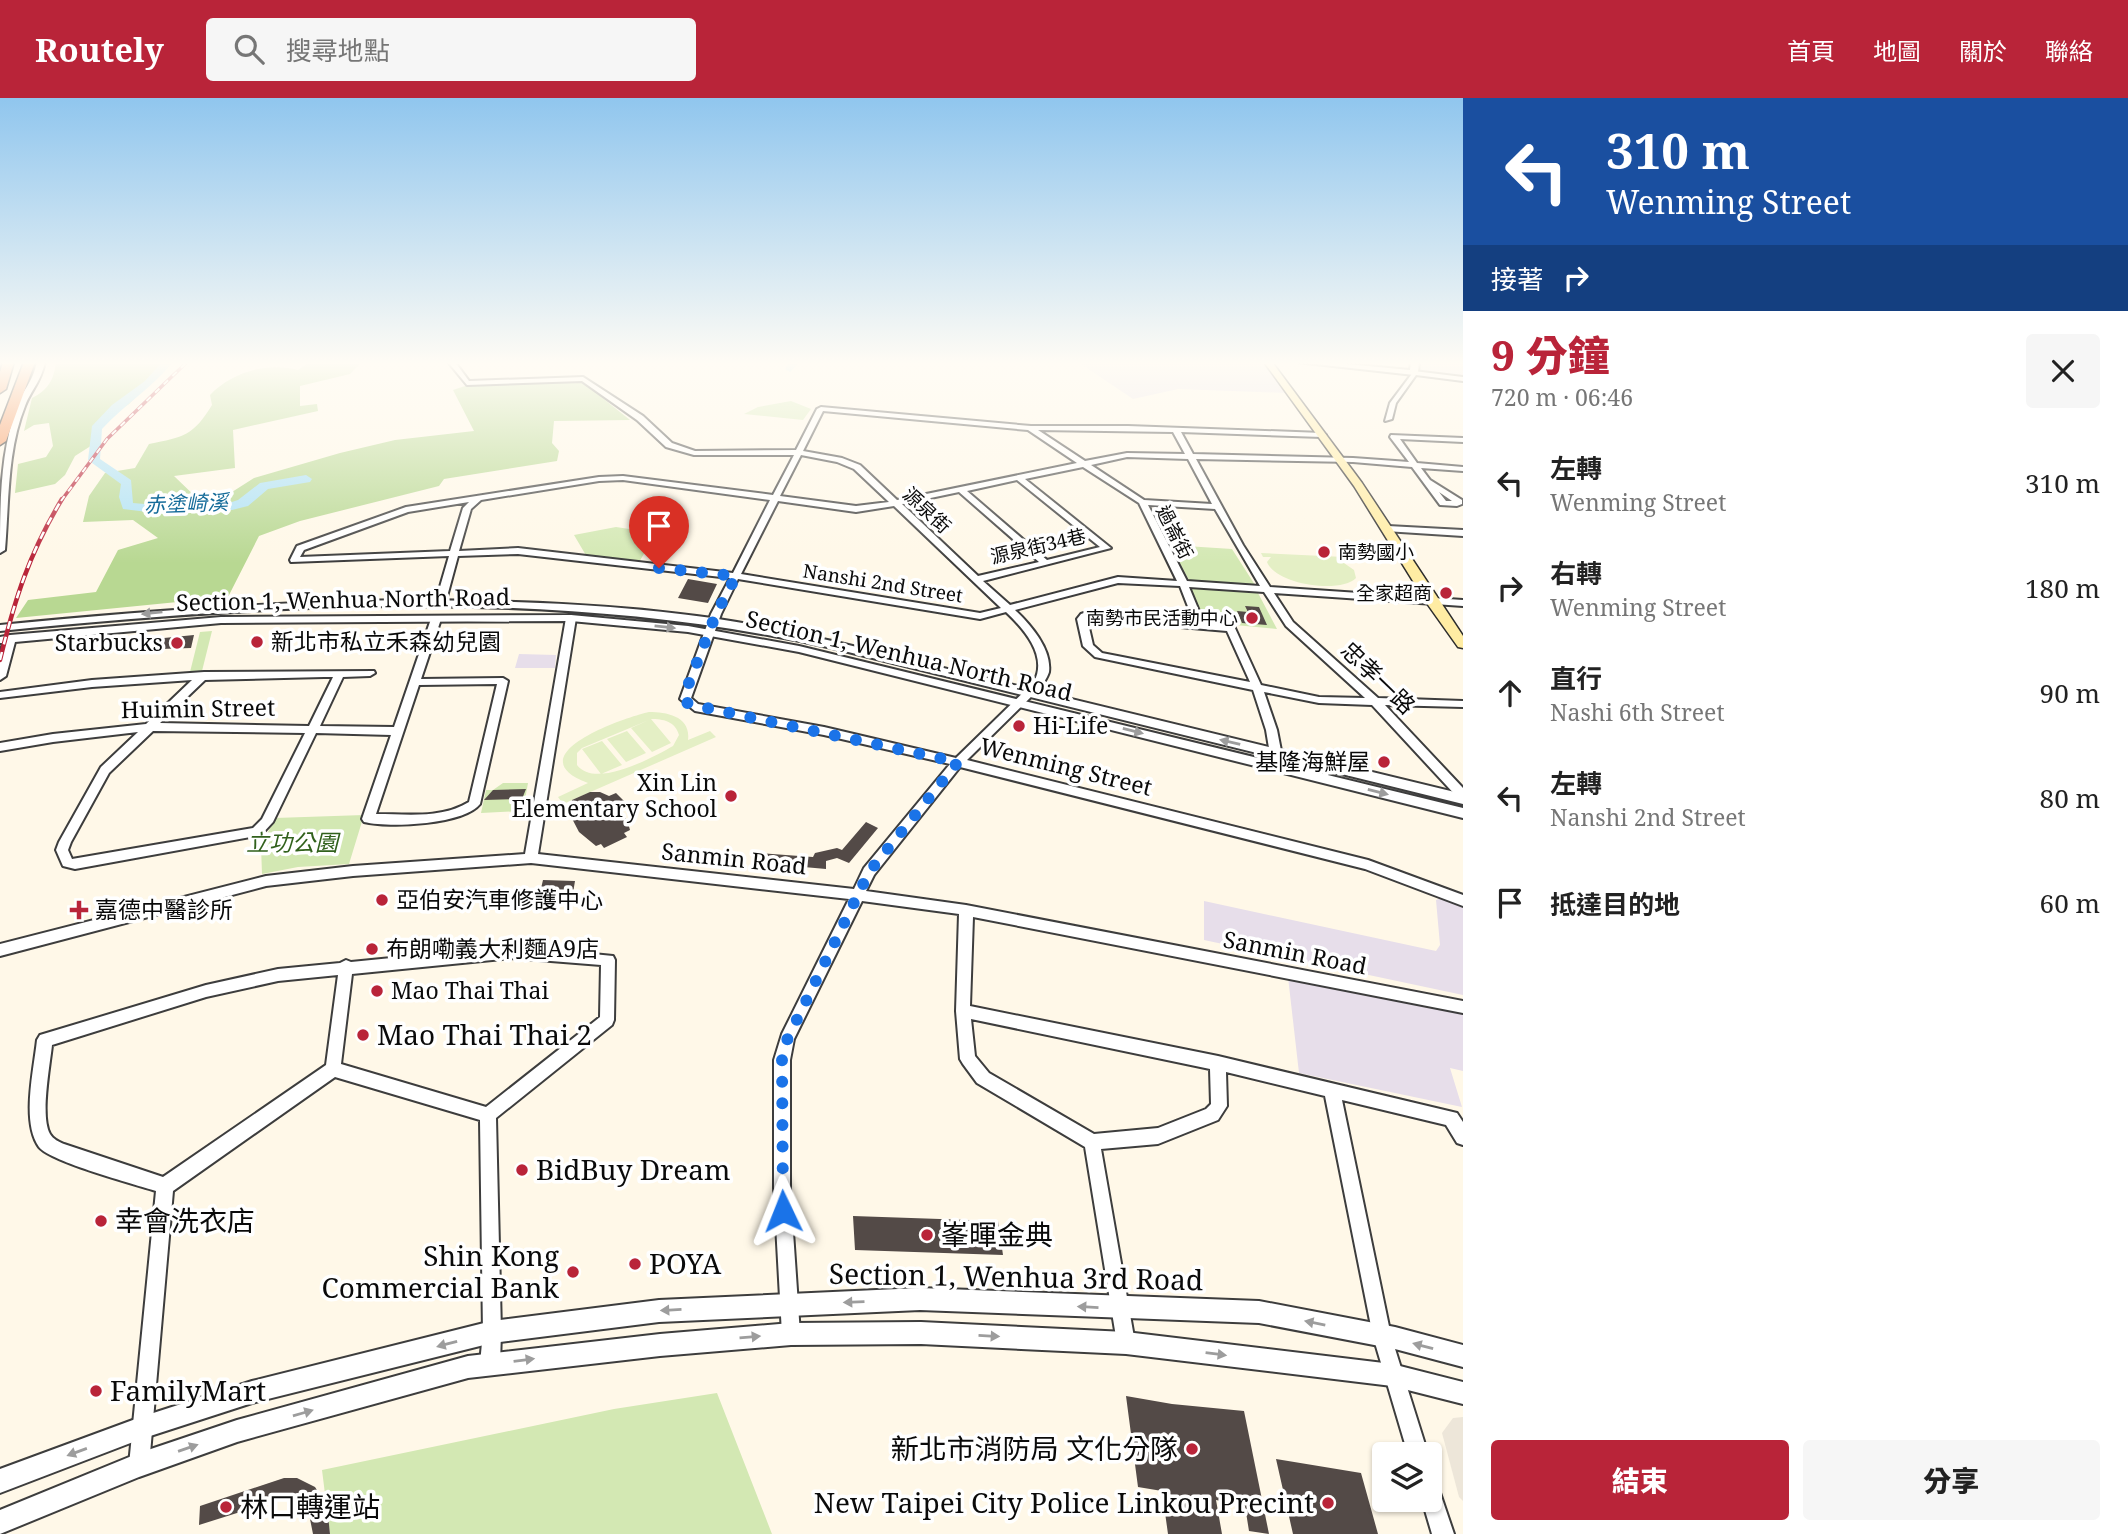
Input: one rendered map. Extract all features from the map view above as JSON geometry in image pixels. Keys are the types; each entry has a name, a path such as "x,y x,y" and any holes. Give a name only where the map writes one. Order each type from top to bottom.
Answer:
{"main road":[{"path":"1318,429 1343,460 1430,600 1463,644"}],"street":[{"path":"0,550 9,453 15,429"},
{"name":"源泉街","path":"652,429 669,445 694,453 797,454 845,461 857,467 1011,609 1034,638 1043,661 1044,673 1023,699"},
{"path":"711,627 810,429"},
{"name":"過崙街","path":"1032,429 1142,502 1183,583 1200,625"},
{"path":"1104,429 1322,435"},
{"name":"忠孝一路","path":"1176,430 1266,590 1289,624 1374,700 1463,797"},
{"path":"1430,482 1394,438 1463,440"},
{"path":"415,682 503,681 474,804 467,810 449,816 368,819 436,619 457,553 467,508 477,500 599,479 623,478 856,509 1127,455 1343,460 1413,463 1463,469"},
{"name":"源泉街34巷","path":"978,579 1107,548 1018,477"},
{"path":"960,489 1046,563"},
{"name":"Nanshi 2nd Street","path":"477,500 406,510 300,548 294,560 518,551 736,576 979,616 1118,580 1463,603"},
{"path":"1142,502 1218,506"},
{"path":"1388,529 1463,533"},
{"name":"Section 1, Wenhua North Road","path":"4,633 228,608 440,604 573,608 711,627 1277,760 1463,797"},
{"path":"1277,760 1257,689 1231,628 1091,614 1084,616 1082,620 1088,646 1099,655 1257,689 1319,700 1463,704"},
{"path":"0,615 4,633 0,676"},
{"path":"531,858 570,618"},
{"name":"Section 1, Wenhua North Road","path":"4,633 221,620 570,618 711,627"},
{"name":"Wenming Street","path":"711,627 685,693 688,704 958,762 1368,865 1463,901"},
{"path":"204,675 106,770 65,842 62,850 68,863 75,864 257,832 267,822 340,673"},
{"path":"0,695 118,680 204,675 370,673"},
{"path":"791,1334 782,1188 782,1060 787,1040 857,894 876,862 958,762 1023,699"},
{"name":"Huimin Street","path":"0,747 152,727 398,731"},
{"name":"Section 1, Wenhua North Road","path":"1277,760 1463,813"},
{"name":"Sanmin Road","path":"0,950 266,881 353,871 531,858 857,894 966,910 1463,1007"},
{"path":"966,910 963,1011 968,1059 983,1078 1092,1142 1158,1136 1212,1115 1219,1106 1218,1063"},
{"path":"165,1186 59,1151 46,1142 40,1129 39,1109 45,1040 206,991 278,975 346,966 513,952 608,960 607,1020 488,1115"},
{"path":"139,1465 165,1186 333,1069 346,966"},
{"path":"963,1011 1218,1063 1457,1120 1463,1137"},
{"path":"333,1069 488,1115"},
{"path":"1332,1091 1382,1336 1414,1442"},
{"path":"488,1115 492,1332 490,1364"},
{"path":"1092,1142 1126,1343"},
{"name":"Section 1, Wenhua 3rd Road","path":"0,1481 141,1428 252,1392 492,1332 659,1311 920,1300 1259,1312 1382,1336 1463,1356"},
{"path":"0,1522 139,1465 237,1431 468,1367 660,1345 791,1334 921,1333 1126,1343 1392,1375 1463,1393"},
{"path":"1436,1512 1443,1534"}],"shaded area":[{"path":"519,654 556,655 555,668 515,668"},
{"path":"1443,897 1463,905 1463,995 1204,940 1204,901 1436,951 1440,945 1436,900"},
{"path":"1288,977 1463,1013 1463,1071 1450,1068 1462,1107 1299,1073"},
{"path":"1463,1417 1463,1501 1459,1497 1442,1433 1453,1418"}],"green space":[{"path":"50,429 94,429 97,442 75,456 65,475 55,484 15,493 18,464 46,457 53,446"},
{"path":"193,429 237,429 233,430 235,468 174,476 200,501 221,499 254,478 340,453 395,440 474,431 473,429 553,429 552,443 559,451 557,461 444,479 439,486 300,521 259,536 228,597 16,618 28,600 96,592 118,550 158,538 133,520 83,522 89,496 105,473 135,468 149,444"},
{"path":"616,527 656,533 638,564 587,557 574,535"},
{"path":"1170,545 1232,549 1255,585 1189,580"},
{"path":"1261,553 1344,557 1347,561 1341,561 1354,570 1356,578 1337,585 1309,585 1273,570 1267,562 1271,557 1263,557"},
{"path":"1189,587 1258,593 1277,629 1203,622"},
{"path":"212,631 202,671 190,672 200,632"},
{"path":"649,712 677,717 686,726 688,740 710,731 716,737 563,804 558,797 588,783 569,772 563,761 568,750 599,730","holes":["651,719 664,720 675,727 679,735 673,746 638,764 610,773 585,772 577,765 577,753 582,748 649,720 631,728 652,752 671,743"]},
{"path":"627,731 646,753 626,762 607,739"},
{"path":"602,741 622,765 601,774 582,749"},
{"path":"503,783 528,783 523,811 481,813 486,790 493,790"},
{"name":"立功公園","path":"364,815 349,864 298,867 262,874 261,846 275,818"},
{"path":"717,1393 772,1534 330,1534 322,1470 614,1409"}],"building":[{"path":"688,579 717,584 708,603 678,598"},
{"name":"南勢市民活動中心","path":"1245,606 1259,607 1267,625 1242,623 1237,611 1248,612"},
{"path":"473,632 487,632 483,649 468,649"},
{"name":"Starbucks","path":"194,635 191,648 160,649 164,638"},
{"path":"526,789 522,799 484,800 493,790"},
{"path":"590,792 609,796 616,793 624,801 618,804 630,830 624,833 627,837 604,848 601,844 596,846 579,832 566,807 571,805 572,800"},
{"path":"866,822 878,828 849,863 837,858 826,861 826,869 758,863 760,853 813,857 815,853 837,848 842,850"},
{"path":"543,880 575,881 572,899 539,897"},
{"name":"峯暉金典","path":"853,1216 998,1221 1003,1255 855,1250"},
{"name":"新北市消防局 文化分隊","path":"1126,1396 1172,1404 1244,1411 1269,1534 1249,1531 1245,1506 1216,1500 1222,1534 1168,1534 1162,1491 1138,1487"},
{"name":"New Taipei City Police Linkou Precint","path":"1276,1459 1361,1473 1378,1534 1293,1534"},
{"name":"林口轉運站","path":"284,1478 297,1478 315,1487 327,1506 330,1534 313,1534 308,1509 303,1503 288,1497 199,1525 200,1506"}],"waterway":[{"name":"赤塗崎溪","path":"96,429 94,460 127,483 125,497 128,506 156,509 190,503 232,506 243,503 264,486 306,479"}],"railway":[{"path":"61,501 117,429"},
{"path":"0,660 24,577 62,499"}],"place":[{"name":"南勢國小","path":"1324,552"},
{"name":"全家超商","path":"1446,593"},
{"name":"南勢市民活動中心","path":"1252,618"},
{"name":"新北市私立禾森幼兒園","path":"257,642"},
{"name":"Starbucks","path":"177,643"},
{"name":"Hi-Life","path":"1019,726"},
{"name":"基隆海鮮屋","path":"1384,762"},
{"name":"Xin Lin Elementary School","path":"731,796"},
{"name":"亞伯安汽車修護中心","path":"382,900"},
{"name":"嘉德中醫診所","path":"79,910"},
{"name":"布朗嘞義大利麵A9店","path":"372,949"},
{"name":"Mao Thai Thai","path":"377,991"},
{"name":"Mao Thai Thai 2","path":"363,1035"},
{"name":"BidBuy Dream","path":"522,1170"},
{"name":"幸會洗衣店","path":"101,1221"},
{"name":"峯暉金典","path":"927,1235"},
{"name":"POYA","path":"635,1264"},
{"name":"Shin Kong Commercial Bank","path":"573,1272"},
{"name":"FamilyMart","path":"96,1391"},
{"name":"新北市消防局 文化分隊","path":"1192,1449"},
{"name":"New Taipei City Police Linkou Precint","path":"1328,1503"},
{"name":"林口轉運站","path":"226,1507"}],"route":[{"path":"659,568 736,576 716,614 685,693 688,704 824,731 958,762 913,814 869,872 787,1040 782,1060 783,1211"}]}
